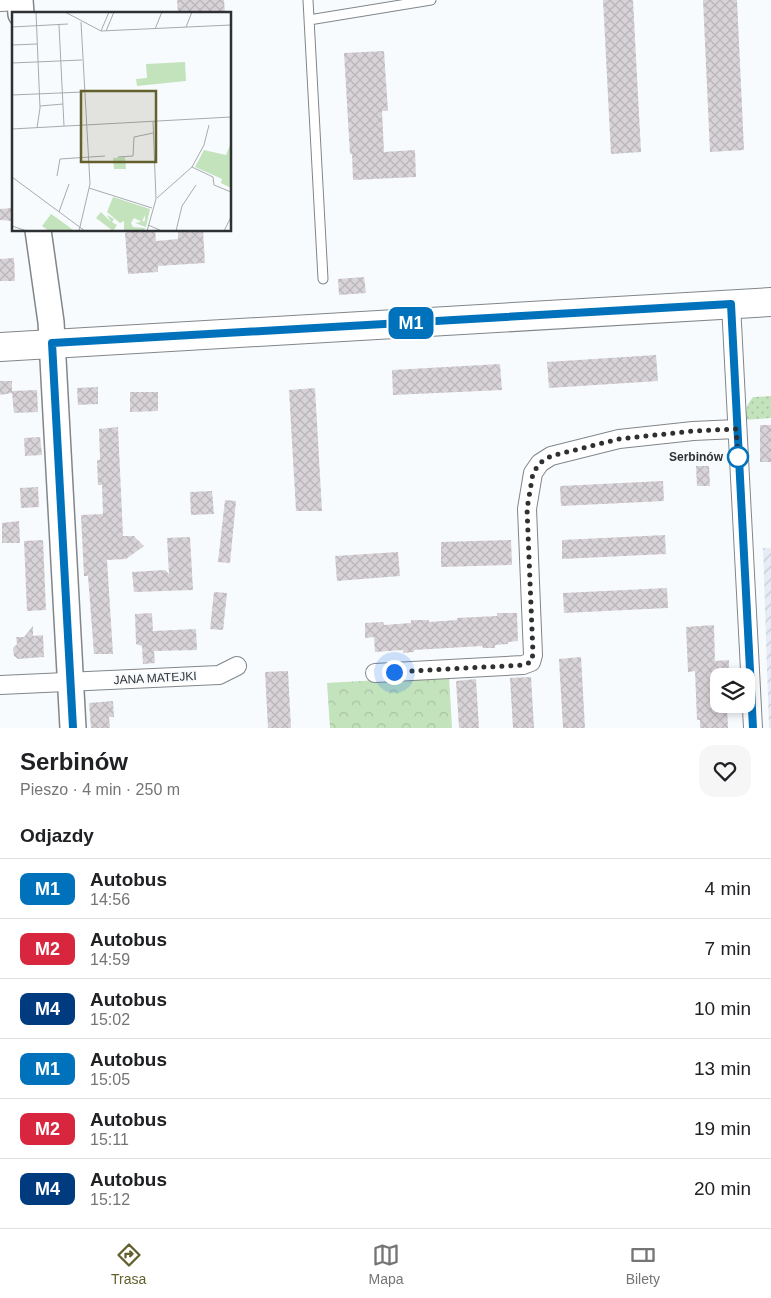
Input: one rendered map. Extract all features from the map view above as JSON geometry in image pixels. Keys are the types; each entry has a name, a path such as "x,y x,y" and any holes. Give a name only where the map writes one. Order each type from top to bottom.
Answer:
{"main road":[{"path":"0,347 771,302"}],"street":[{"path":"38,231 51,322 73,728"},
{"path":"731,304 736,429 754,728"},
{"path":"375,673 523,665 531,662 533,647 527,509 533,473 540,463 551,456 619,439 693,431 736,429"},
{"name":"JANA MATEJKI","path":"0,685 219,674 237,666"}],"lane":[{"path":"308,0 323,279"},
{"path":"309,20 431,0"}],"shaded area":[{"path":"763,548 771,548 771,728 769,728"}],"green space":[{"path":"771,396 771,418 744,420 748,404 753,397"},
{"path":"449,676 452,728 330,728 327,683"}],"building":[{"path":"177,0 224,0 225,12 178,12"},
{"path":"603,0 633,0 641,152 611,154"},
{"path":"703,0 737,0 744,150 710,152"},
{"path":"384,51 388,111 382,111 384,152 415,150 416,177 353,180 344,53"},
{"path":"12,208 12,221 0,220 0,209"},
{"path":"155,231 156,241 178,239 178,231 203,231 205,263 158,266 158,272 128,274 125,233"},
{"path":"14,258 15,281 0,281 0,259"},
{"path":"364,277 366,293 339,295 338,279"},
{"path":"656,355 658,381 549,388 547,362"},
{"path":"500,364 502,390 393,395 392,370"},
{"path":"0,381 12,381 12,391 37,390 38,412 14,413 12,393 0,395"},
{"path":"98,387 98,404 78,405 77,388"},
{"path":"315,388 322,511 296,511 289,390"},
{"path":"130,392 158,392 158,411 130,412"},
{"path":"760,425 771,425 771,462 760,462"},
{"path":"118,427 123,536 134,536 144,546 126,559 107,560 113,654 94,654 88,576 84,576 81,515 103,514 102,485 98,485 97,460 100,460 99,429"},
{"path":"40,437 42,455 25,456 24,438"},
{"path":"696,466 709,466 710,486 697,486"},
{"path":"663,481 664,501 561,506 560,486"},
{"path":"38,487 39,507 21,508 20,488"},
{"path":"212,491 214,514 191,515 190,492"},
{"path":"225,500 236,501 230,563 218,562"},
{"path":"19,521 20,543 2,543 2,523"},
{"path":"665,535 666,554 562,559 562,540"},
{"path":"190,537 193,590 134,592 132,572 165,570 169,574 167,538"},
{"path":"43,540 46,610 27,611 24,541"},
{"path":"511,540 512,565 441,567 441,542"},
{"path":"398,552 400,576 337,581 335,556"},
{"path":"667,588 668,608 564,613 563,593"},
{"path":"214,592 227,593 223,630 210,629"},
{"path":"152,613 153,631 196,629 197,650 154,651 155,663 143,664 142,646 136,644 135,614"},
{"path":"497,613 517,613 518,641 495,645 495,648 483,648 482,646 414,650 414,652 403,653 403,650 375,652 374,637 365,638 365,623 383,622 384,625 411,623 411,620 429,620 429,622 457,620 457,618 497,616"},
{"path":"714,625 715,661 729,660 729,668 710,668 710,713 727,713 728,728 700,728 700,720 697,720 695,671 688,672 686,627"},
{"path":"33,626 33,636 43,635 44,657 18,659 14,656 13,648 17,644 16,637 24,637"},
{"path":"581,657 585,728 563,728 559,659"},
{"path":"288,671 291,728 268,728 265,672"},
{"path":"531,677 534,728 513,728 510,678"},
{"path":"476,679 479,728 459,728 456,681"},
{"path":"113,701 114,717 109,717 110,728 91,728 89,703"}],"bus line":[{"name":"M1","path":"73,728 52,343 731,304 753,728"}],"place":[{"name":"Serbinów","path":"738,457"}],"route":[{"path":"394,672 523,665 531,662 533,654 527,509 533,473 540,463 551,456 619,439 693,431 736,429 738,457"}]}
